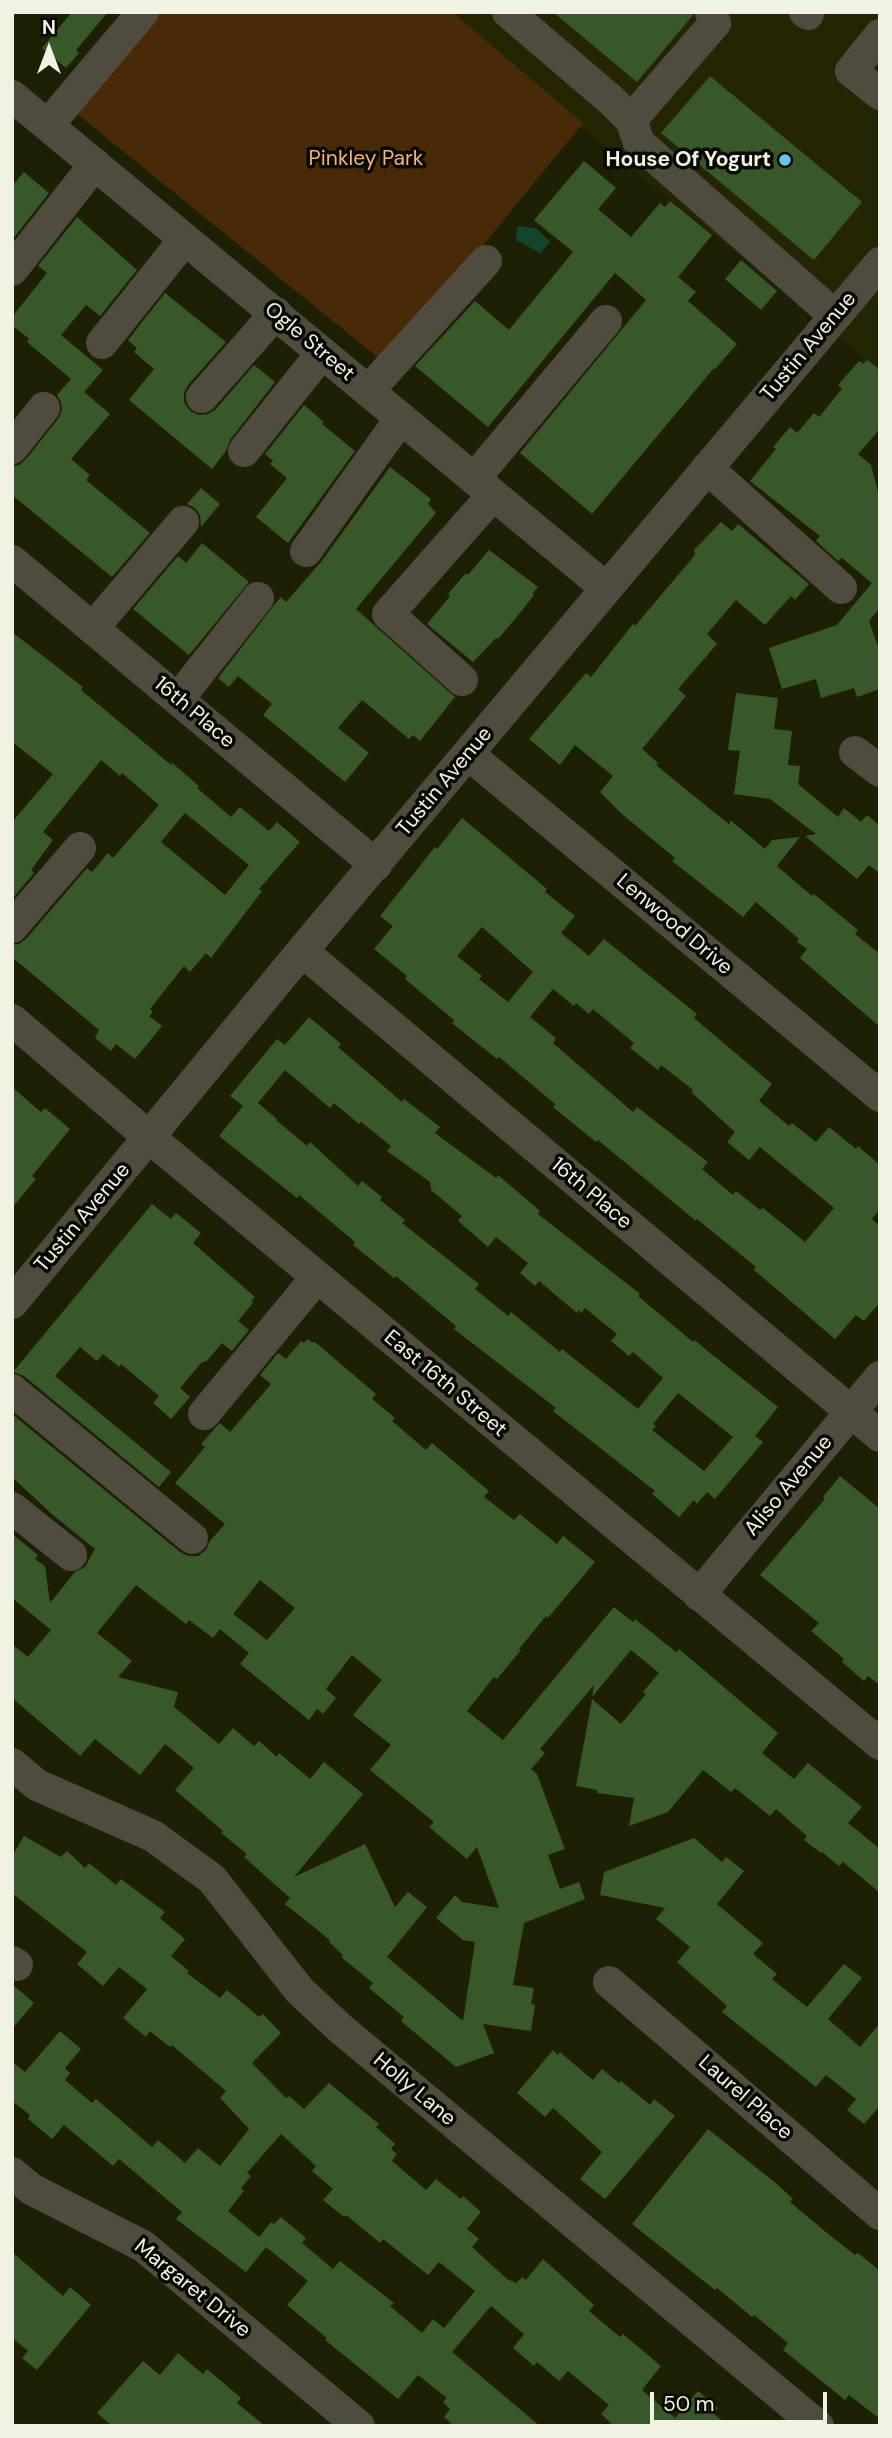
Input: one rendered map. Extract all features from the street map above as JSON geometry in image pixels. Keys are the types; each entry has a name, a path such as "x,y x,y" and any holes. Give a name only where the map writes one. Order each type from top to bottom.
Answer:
{"street":[{"path":"48,125 143,12"},
{"path":"508,12 611,100 631,120 639,143 835,316"},
{"path":"631,120 715,23 711,12"},
{"path":"880,35 851,71 880,94"},
{"name":"Ogle Street","path":"16,106 48,125 606,588"},
{"path":"12,270 95,164"},
{"path":"102,343 185,239"},
{"path":"368,391 486,261"},
{"name":"Tustin Avenue","path":"12,1303 302,951 835,316 870,295 880,263"},
{"path":"202,397 276,313"},
{"path":"462,680 388,614 606,321"},
{"path":"244,450 322,352"},
{"path":"12,448 44,408"},
{"path":"306,551 401,418"},
{"path":"707,468 841,588"},
{"path":"93,628 183,522"},
{"name":"16th Place","path":"12,561 376,865"},
{"path":"178,699 258,598"},
{"path":"855,752 880,771"},
{"name":"Lenwood Drive","path":"468,754 880,1096"},
{"path":"12,927 80,848"},
{"name":"16th Place","path":"302,951 880,1436"},
{"name":"East 16th Street","path":"12,1020 150,1138 880,1744"},
{"path":"204,1414 317,1277"},
{"name":"Aliso Avenue","path":"699,1595 880,1377"},
{"path":"12,1390 192,1538"},
{"path":"12,1507 71,1555"},
{"name":"Holly Lane","path":"12,1764 37,1785 153,1836 212,1879 300,1991 341,2029 818,2426"},
{"name":"Laurel Place","path":"610,1982 880,2214"},
{"name":"Margaret Drive","path":"12,2174 32,2189 143,2246 359,2426"}],"shaded area":[{"path":"440,12 880,12 880,371"},
{"path":"517,226 536,228 550,242 540,253 516,240"}],"green space":[{"name":"Pinkley Park","path":"145,12 452,12 583,123 386,364 66,105"}],"building":[{"path":"72,12 108,12 76,50 79,53 66,68 42,48"},
{"path":"553,12 693,12 693,15 637,82"},
{"path":"710,76 862,202 814,260 661,133"},
{"path":"584,161 616,188 598,209 631,237 660,203 665,207 670,201 712,235 678,277 696,292 688,301 737,344 592,514 520,453 646,300 615,273 488,427 415,366 475,301 509,330 573,252 534,220"},
{"path":"24,172 49,193 12,240 12,186"},
{"path":"77,217 137,270 100,316 86,305 61,335 103,370 84,392 110,414 71,459 90,475 86,480 150,533 112,577 12,495 12,466 19,465 26,459 58,419 62,410 57,395 71,379 27,342 29,339 12,325 12,317 47,273 38,266"},
{"path":"741,260 777,291 761,310 725,279"},
{"path":"165,293 226,342 188,385 184,402 190,411 199,415 215,410 254,365 275,382 230,440 226,451 212,469 129,400 154,369 134,352 137,348 128,340"},
{"path":"867,360 880,370 880,429 858,454 871,465 880,500 880,608 869,621 880,652 880,689 857,697 854,688 821,698 816,679 782,689 769,648 837,625 872,583 842,558 838,561 816,541 820,536 750,481 790,427 797,433 814,413 819,417 842,389 838,385 859,361 863,364"},
{"path":"304,405 355,451 288,543 256,517 287,478 270,464 273,461 265,454"},
{"path":"390,467 431,499 428,504 436,513 356,609 455,697 420,741 413,735 409,739 362,700 338,728 369,753 345,782 263,715 272,704 238,676 229,687 218,678 281,597 286,602 321,562"},
{"path":"201,488 220,504 201,527 200,515 195,508 187,504"},
{"path":"721,522 732,531 738,524 809,584 795,600 791,596 765,625 736,600 707,634 717,644 678,689 686,696 642,749 658,763 656,765 689,792 730,825 730,820 765,849 772,840 800,837 777,866 858,930 855,934 880,954 880,1027 800,958 807,949 756,902 743,917 672,861 675,858 623,815 600,792 613,776 575,745 560,765 529,739 586,673 591,677 633,624 635,626 695,555 694,550"},
{"path":"202,543 249,582 189,655 133,609 178,556 186,563"},
{"path":"489,550 538,587 498,639 473,662 427,624 450,596 448,594"},
{"path":"12,632 83,687 81,690 171,765 172,763 231,817 240,807 269,831 277,822 300,842 259,889 262,891 211,958 206,953 190,972 184,966 150,1009 153,1012 149,1016 162,1026 135,1059 116,1044 111,1051 95,1038 99,1030 12,957 12,945 26,939 87,868 92,872 108,853 113,858 159,805 122,773 120,776 101,760 43,832 53,840 31,870 34,873 12,899 12,822 53,774 12,742","holes":["185,813 249,865 225,895 161,842"]},
{"path":"736,693 778,698 774,729 792,731 788,765 800,766 798,784 838,817 844,808 861,822 867,815 880,826 880,874 869,865 857,879 805,836 816,834 770,799 734,794 740,751 728,750"},
{"path":"462,818 575,916 561,933 589,956 604,939 697,1014 694,1018 772,1084 759,1101 789,1126 792,1123 816,1142 829,1127 880,1165 880,1209 872,1219 880,1226 880,1302 864,1321 856,1315 835,1339 754,1270 756,1267 553,1107 555,1104 499,1057 497,1059 452,1023 454,1020 374,949 393,926 380,916 435,847 437,849","holes":["482,927 533,972 508,1002 479,979 482,976 457,956","553,989 589,1014 593,1009 634,1043 630,1048 658,1070 661,1065 693,1090 691,1092 735,1132 727,1142 749,1160 760,1147 834,1208 805,1242 763,1208 760,1210 736,1191 733,1195 702,1169 708,1162 637,1107 633,1112 553,1043 556,1038 530,1017"]},
{"path":"309,1017 341,1044 338,1047 402,1102 404,1099 440,1127 435,1133 496,1178 498,1175 540,1211 538,1214 640,1294 638,1296 693,1342 694,1340 778,1407 755,1436 763,1442 715,1499 707,1492 697,1504 694,1500 679,1517 652,1494 655,1491 553,1411 556,1408 454,1329 456,1326 396,1276 394,1278 353,1245 355,1242 299,1195 297,1198 219,1136 243,1106 230,1096 277,1039 285,1045","holes":["285,1070 330,1108 334,1103 391,1146 387,1151 430,1182 431,1190 462,1216 458,1221 488,1247 496,1237 528,1263 520,1273 535,1286 539,1281 577,1313 579,1310 581,1313 585,1308 617,1334 611,1341 629,1356 633,1352 663,1378 638,1409 511,1312 508,1316 475,1289 479,1284 402,1223 405,1220 380,1200 382,1197 362,1181 358,1186 310,1142 307,1146 258,1103","678,1393 733,1437 704,1471 652,1430 656,1426 653,1424"]},
{"path":"12,1087 41,1112 45,1108 70,1129 32,1176 36,1179 12,1208"},
{"path":"152,1204 171,1219 176,1213 201,1233 193,1243 255,1297 238,1321 249,1330 232,1351 222,1343 207,1361 202,1362 180,1388 190,1397 171,1419 153,1403 159,1396 121,1364 119,1367 103,1354 97,1361 80,1347 55,1376 171,1472 159,1487 24,1376 13,1372"},
{"path":"308,1339 315,1342 376,1394 372,1399 395,1418 392,1421 426,1450 432,1443 489,1491 484,1497 514,1520 520,1514 557,1544 563,1536 595,1562 467,1711 503,1740 614,1607 633,1622 635,1619 676,1652 679,1649 778,1733 762,1753 794,1779 808,1763 862,1807 848,1823 880,1849 880,1893 843,1862 839,1866 804,1840 807,1836 776,1809 770,1816 735,1788 731,1792 703,1770 668,1812 629,1826 634,1798 597,1793 597,1790 576,1786 592,1699 621,1724 646,1694 643,1692 659,1673 631,1650 592,1697 594,1685 540,1749 545,1753 531,1769 537,1774 565,1849 548,1855 560,1889 579,1882 585,1899 524,1923 513,1985 534,1988 531,2004 535,2005 531,2031 483,2024 494,2053 456,2067 401,2021 404,2017 369,1988 373,1983 341,1957 343,1955 330,1940 285,1904 290,1898 244,1857 247,1854 175,1790 194,1768 165,1744 140,1775 95,1739 80,1756 12,1698 12,1644 28,1657 51,1630 12,1598 12,1534 38,1555 35,1559 45,1566 50,1603 75,1572 85,1567 95,1549 12,1477 12,1414 180,1552 188,1556 198,1556 206,1550 225,1524 175,1483 205,1447 201,1444 216,1427 220,1423 230,1432 271,1384 260,1375 278,1353 286,1359 301,1341 304,1343","holes":["260,1580 295,1608 267,1640 233,1614","136,1585 186,1624 189,1620 213,1638 220,1629 249,1653 240,1664 309,1720 317,1709 323,1714 336,1698 326,1689 352,1655 382,1680 353,1715 391,1745 370,1770 434,1822 429,1827 467,1859 477,1847 499,1908 462,1902 455,1895 436,1918 463,1940 475,1942 463,2021 387,1957 427,1907 408,1892 395,1907 365,1844 294,1877 363,1794 324,1762 310,1779 279,1753 277,1757 259,1741 254,1746 233,1728 219,1744 174,1707 178,1692 118,1677 132,1661 97,1633"]},
{"path":"840,1476 880,1509 880,1685 868,1676 864,1681 842,1662 844,1659 811,1631 819,1623 760,1575 825,1499 823,1497"},
{"path":"24,1836 61,1857 67,1851 85,1868 89,1863 116,1885 121,1879 165,1912 160,1918 185,1939 171,1956 189,1971 187,1973 220,1998 227,1990 259,2017 263,2014 281,2033 252,2063 286,2098 289,2096 304,2109 329,2083 379,2124 376,2127 395,2144 391,2149 397,2154 392,2161 426,2190 436,2179 461,2199 463,2196 481,2212 467,2229 479,2239 472,2247 507,2279 516,2283 522,2277 526,2280 543,2259 594,2305 589,2311 620,2337 623,2334 661,2366 642,2390 675,2418 698,2391 718,2408 713,2413 728,2426 614,2426 601,2414 609,2405 568,2371 559,2381 537,2362 534,2366 513,2348 524,2334 491,2306 452,2352 540,2426 454,2426 444,2417 450,2409 443,2402 447,2398 418,2375 398,2399 325,2340 327,2338 287,2305 308,2281 266,2247 246,2272 176,2219 182,2212 119,2159 113,2166 64,2125 52,2139 28,2119 30,2115 12,2101 12,2062 25,2072 60,2031 81,2049 65,2068 70,2073 65,2080 92,2103 96,2099 152,2147 158,2140 185,2163 198,2148 220,2166 249,2129 220,2098 226,2091 172,2045 170,2047 150,2031 146,2037 123,2018 147,1989 119,1967 103,1986 77,1964 87,1952 12,1893 12,1856","holes":["281,2134 316,2166 312,2171 333,2189 323,2200 344,2217 346,2215 380,2243 383,2239 428,2275 439,2262 475,2291 444,2328 433,2319 422,2333 390,2306 394,2303 340,2261 333,2269 302,2243 306,2238 281,2217 274,2224 271,2222 259,2237 228,2211 244,2191 241,2188 251,2176 247,2173"]},
{"path":"694,1838 722,1862 726,1857 744,1871 717,1904 763,1943 753,1954 777,1974 772,1979 807,2007 844,1964 862,1978 828,2019 860,2047 880,2023 880,2106 864,2124 847,2110 856,2099 826,2075 816,2087 722,2012 727,2006 677,1962 690,1947 656,1919 665,1908 600,1895 604,1872"},
{"path":"12,1984 34,2003 12,2029"},
{"path":"553,2050 558,2055 560,2052 593,2080 602,2069 650,2105 654,2099 675,2116 605,2199 580,2179 602,2152 553,2108 545,2117 517,2093"},
{"path":"708,2129 778,2185 793,2199 790,2202 827,2233 880,2271 880,2419 849,2395 845,2400 783,2350 788,2343 717,2288 715,2290 632,2224"},
{"path":"12,2252 63,2296 70,2287 91,2305 37,2370 22,2358 28,2351 12,2338"},
{"path":"178,2353 203,2374 207,2369 241,2398 237,2403 265,2426 112,2426 97,2413 143,2361 160,2375"}],"place":[{"name":"House Of Yogurt","path":"785,160"}]}
